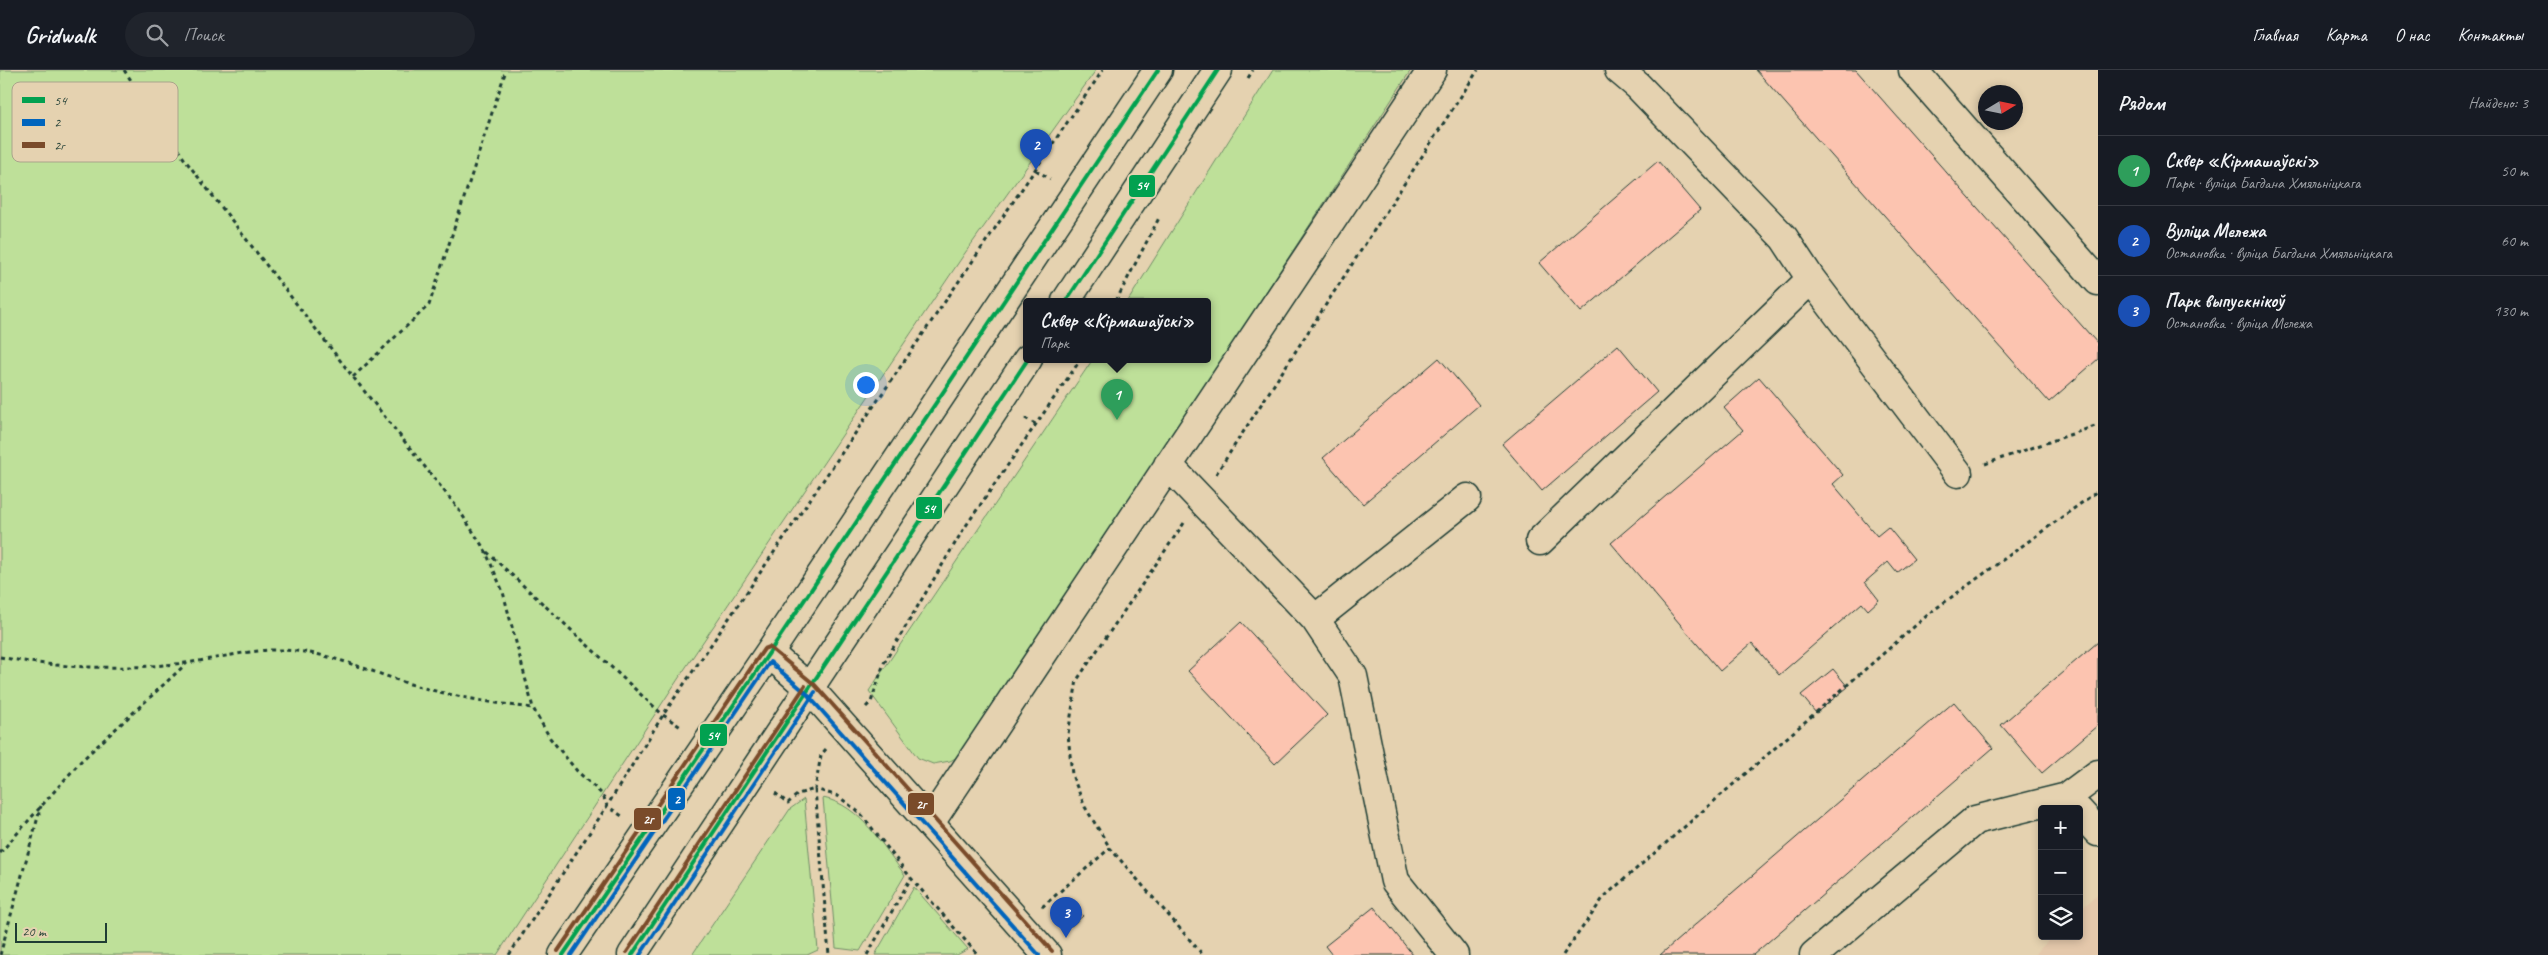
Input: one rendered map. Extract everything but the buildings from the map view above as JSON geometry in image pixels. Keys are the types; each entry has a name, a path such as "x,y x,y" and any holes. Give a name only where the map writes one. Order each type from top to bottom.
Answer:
{"main road":[{"path":"563,955 769,653 1158,70"},
{"path":"1068,298 1218,70"},
{"path":"930,823 1432,70"},
{"path":"1619,70 1638,86 1784,238 1811,279 1958,473"},
{"path":"1913,70 2098,281"},
{"path":"1540,541 1811,279"},
{"path":"632,955 1025,363"},
{"path":"1168,465 1315,619 1353,676 1395,881 1454,955"},
{"path":"1315,619 1467,498"},
{"path":"769,653 810,689 1047,955"},
{"path":"2075,805 2098,774"},
{"path":"1814,955 1975,820 2038,811"},
{"path":"2083,814 2098,832"}],"path":[{"path":"124,70 132,82"},
{"path":"353,378 429,305 506,70"},
{"path":"509,955 607,806 663,716 1103,70"},
{"path":"178,150 353,378 456,507 485,550 503,592 533,708 550,738 577,772 603,795 607,806 646,834"},
{"path":"829,955 815,789 820,755 871,702 884,663 963,530 1078,363"},
{"path":"1958,473 2098,425"},
{"path":"1564,955 1604,898 1924,619 2098,491"},
{"path":"485,550 663,716 684,729"},
{"path":"0,657 46,666 137,668 187,663 240,652 283,650 329,657 443,693 533,708"},
{"path":"0,852 81,761 187,663"},
{"path":"775,793 788,803 798,794 815,789 827,791 850,803 861,814 911,878 978,955"},
{"path":"0,955 42,803"},
{"path":"1041,908 1110,848"},
{"path":"867,955 911,878"}],"shaded area":[{"path":"2098,894 2098,955 2034,955 2049,940 2083,940 2083,907"}],"green space":[{"path":"0,70 1096,70 965,253 684,670 497,955 0,955"},
{"path":"1273,70 1411,70 965,753 950,761 933,764 918,758 869,691 1090,363 1211,363 1211,298 1130,298"},
{"path":"823,798 837,802 860,818 905,875 860,951 836,948"},
{"path":"804,799 818,950 807,955 692,955 790,809"},
{"path":"914,887 968,949 957,955 875,955"}],"transit line":[{"name":"54","path":"563,955 769,653 1158,70"},
{"name":"54","path":"1068,298 1218,70"},
{"name":"54","path":"632,955 1025,363"},
{"name":"2г","path":"558,951 764,649 769,647 815,685 1052,951"},
{"name":"2","path":"571,955 770,662 806,693 1039,955"},
{"name":"2г","path":"627,952 805,686"},
{"name":"2","path":"640,955 815,692"}],"place":[{"name":"Вуліца Мележа","path":"1036,170"},
{"name":"Сквер «Кірмашаўскі»","path":"1117,420"},
{"name":"Парк выпускнікоў","path":"1066,938"}]}
